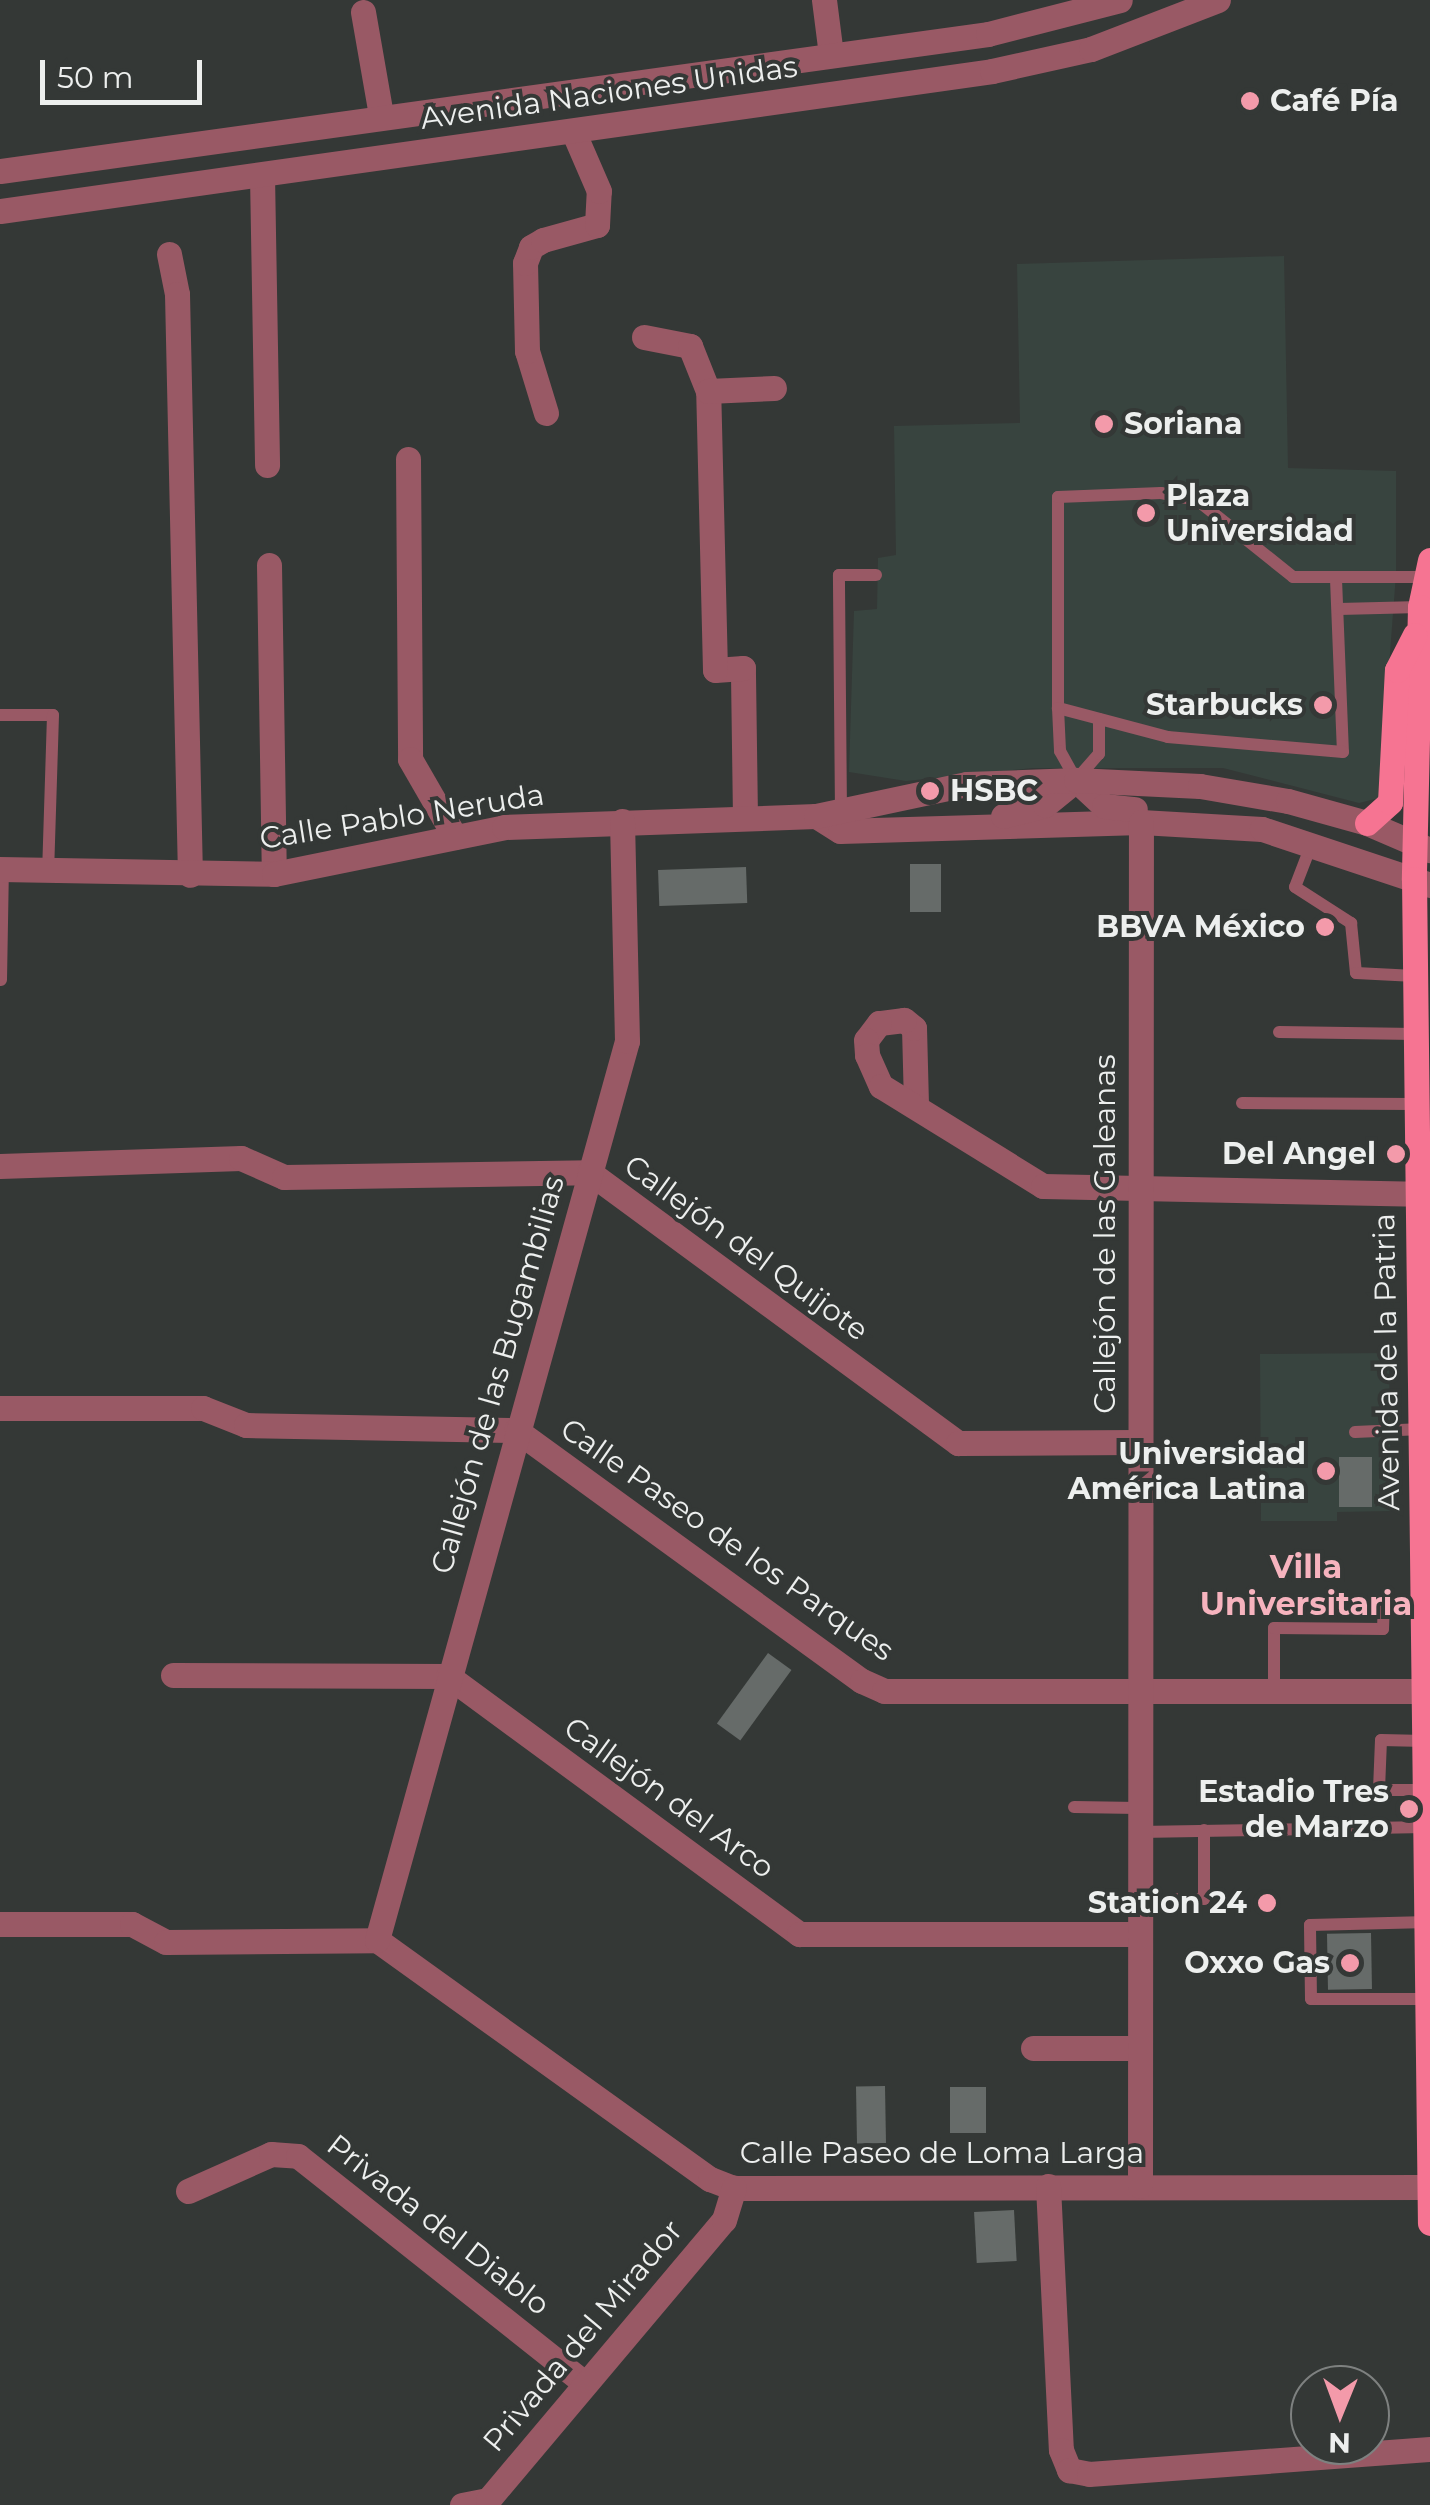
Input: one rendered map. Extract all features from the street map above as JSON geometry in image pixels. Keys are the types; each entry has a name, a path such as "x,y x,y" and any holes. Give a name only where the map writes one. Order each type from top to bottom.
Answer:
{"main road":[{"name":"Avenida de la Patria","path":"1428,568 1420,617 1422,882 1415,976 1415,1104 1427,1692 1426,2187 1430,2223"},
{"path":"1367,823 1390,802 1397,670 1420,617"}],"street":[{"path":"824,0 831,55"},
{"name":"Avenida Naciones Unidas","path":"0,171 988,34 1117,0"},
{"name":"Avenida Naciones Unidas","path":"0,211 992,71 1090,50 1218,0"},
{"path":"363,12 381,116"},
{"path":"988,34 992,71"},
{"path":"546,413 527,351 526,262 531,247 543,240 597,225 601,208 573,132"},
{"path":"262,174 267,464"},
{"path":"170,254 177,294 190,875"},
{"path":"644,337 690,346 708,391 715,670 743,668 745,818"},
{"path":"708,391 774,388"},
{"path":"408,459 410,759 455,837"},
{"path":"269,566 274,874"},
{"path":"971,829 1045,805 1076,780 1104,806 1228,826"},
{"name":"Calle Pablo Neruda","path":"841,819 967,784 1076,780 1242,792 1367,823 1422,846"},
{"name":"Calle Pablo Neruda","path":"2,870 274,874 455,837 622,821 816,816 971,829 1141,822 1228,826 1313,841 1422,882"},
{"name":"Callejón de las Bugambilias","path":"378,1940 516,1430 627,1042 622,821"},
{"name":"Callejón de las Galeanas","path":"1140,2186 1136,1442 1141,822"},
{"path":"916,1104 1044,1186 1416,1194"},
{"name":"Callejón del Quijote","path":"0,1166 241,1158 284,1178 589,1172 958,1443 1136,1442"},
{"name":"Calle Paseo de los Parques","path":"0,1408 202,1408 246,1425 516,1430 873,1688 1427,1692"},
{"path":"173,1675 448,1676"},
{"name":"Callejón del Arco","path":"448,1676 799,1934 1139,1934"},
{"path":"0,1924 132,1924 166,1942 378,1940"},
{"name":"Calle Paseo de Loma Larga","path":"378,1940 710,2179 734,2188 1426,2187"},
{"path":"1034,2048 1139,2048"},
{"name":"Privada del Diablo","path":"188,2192 271,2154 298,2156 584,2383"},
{"path":"1048,2186 1061,2450 1070,2470 1089,2474 1430,2449"},
{"name":"Privada del Mirador","path":"462,2505 488,2500 724,2220 734,2188"}],"lane":[{"path":"1099,719 1099,754 1076,780 1060,751 1058,496 1161,493 1197,500 1284,572 1336,578 1428,568"},
{"path":"841,819 838,575 876,575"},
{"path":"1058,708 1168,736 1342,752 1336,578"},
{"path":"1339,609 1420,617"},
{"path":"0,715 53,715 48,871"},
{"path":"1313,841 1294,888 1351,923 1356,972 1415,976"},
{"path":"1,980 2,870"},
{"path":"1280,1032 1415,1034"},
{"path":"1242,1103 1415,1104"},
{"path":"1355,1432 1422,1429"},
{"path":"1274,1690 1274,1628 1383,1629 1384,1604 1424,1606"},
{"path":"1425,1741 1380,1740 1380,1790 1426,1790"},
{"path":"1074,1807 1204,1830 1427,1827"},
{"path":"1178,1899 1204,1899 1204,1830"},
{"path":"1427,1999 1311,1998 1310,1925 1428,1922"}],"shaded area":[{"name":"Plaza Universidad","path":"1284,256 1288,468 1396,471 1396,574 1379,798 1359,803 1223,768 1033,768 906,781 849,772 854,611 877,609 878,558 896,555 894,426 1020,423 1017,264"},
{"name":"Universidad América Latina","path":"1389,1353 1391,1511 1337,1512 1337,1521 1261,1521 1260,1354"}],"building":[{"path":"910,864 941,864 941,912 910,912"},
{"path":"746,867 747,903 659,906 658,870"},
{"path":"1339,1457 1372,1457 1372,1507 1339,1507"},
{"path":"768,1653 791,1670 740,1740 717,1723"},
{"name":"Oxxo Gas","path":"1371,1933 1372,1989 1328,1990 1327,1934"},
{"path":"885,2086 886,2143 857,2143 856,2087"},
{"path":"950,2087 986,2087 986,2133 950,2133"},
{"path":"1014,2210 1017,2261 977,2263 974,2212"}],"place":[{"name":"Café Pía","path":"1250,101"},
{"name":"Soriana","path":"1104,424"},
{"name":"Plaza Universidad","path":"1146,513"},
{"name":"Starbucks","path":"1323,705"},
{"name":"HSBC","path":"930,791"},
{"name":"BBVA México","path":"1325,927"},
{"name":"Del Angel","path":"1396,1154"},
{"name":"Universidad América Latina","path":"1326,1471"},
{"name":"Estadio Tres de Marzo","path":"1409,1809"},
{"name":"Station 24","path":"1267,1903"},
{"name":"Oxxo Gas","path":"1350,1963"}],"district":[{"name":"Villa Universitaria","path":"1306,1586"}]}
